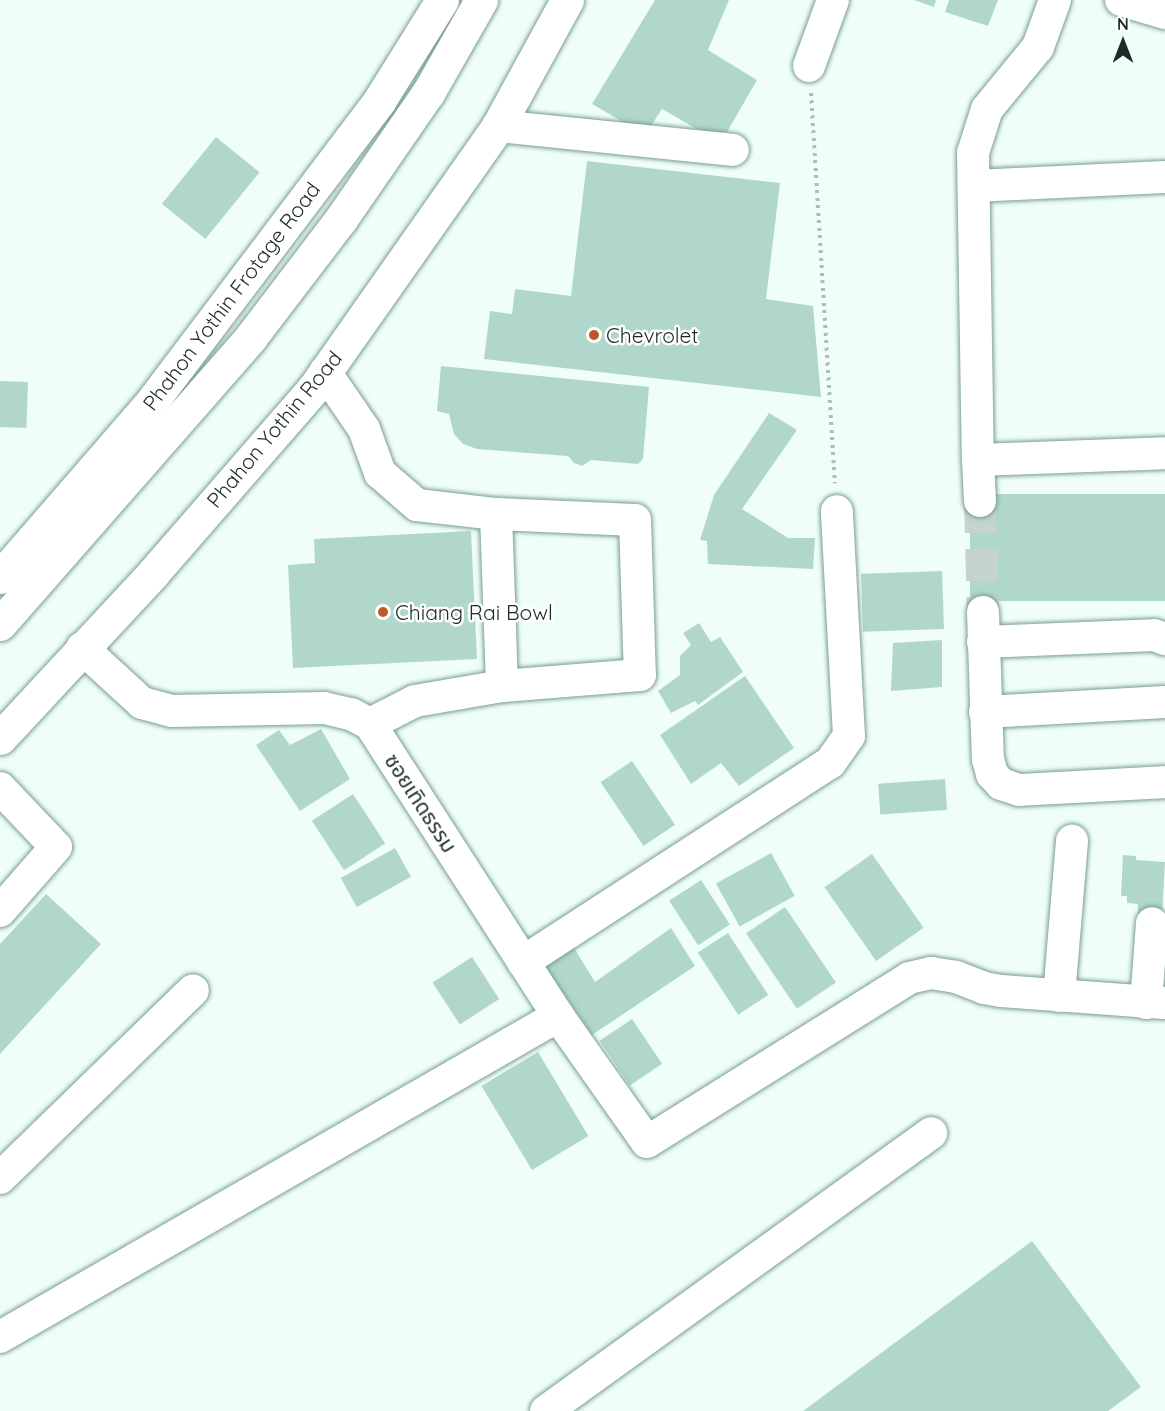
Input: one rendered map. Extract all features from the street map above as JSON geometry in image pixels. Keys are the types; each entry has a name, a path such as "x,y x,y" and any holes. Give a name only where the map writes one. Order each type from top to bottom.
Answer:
{"main road":[{"name":"Phahon Yothin Frotage Road","path":"0,577 150,404 379,101 442,0"},
{"path":"0,624 251,337 342,219 428,93 481,0"},
{"name":"Phahon Yothin Road","path":"0,738 154,572 325,372 498,126 567,0"},
{"path":"104,504 150,404"}],"street":[{"path":"809,66 833,0"},
{"path":"980,501 974,153 987,109 1038,47 1054,0"},
{"path":"1121,0 1165,14"},
{"path":"498,126 733,150"},
{"path":"974,186 1165,177"},
{"path":"82,648 142,703 172,711 324,708 351,714 370,724 415,701 502,686 640,675 636,520 496,514 417,505 380,474 364,429 325,372"},
{"path":"978,460 1165,453"},
{"path":"523,962 830,763 849,736 837,511"},
{"path":"496,514 502,686"},
{"path":"1165,639 1154,635 983,627 988,759 992,774 1001,784 1019,790 1165,782"},
{"path":"985,712 1165,702"},
{"name":"ซอยเทิดธรรม","path":"370,724 558,1016 647,1142 909,978 931,973 956,977 984,988 1059,996"},
{"path":"0,788 56,847 0,911"},
{"path":"1072,841 1059,996 1155,1003 1152,923"},
{"path":"0,1178 193,990"},
{"path":"0,1337 558,1016"},
{"path":"546,1411 931,1133"}],"path":[{"path":"809,66 837,511"}],"building":[{"path":"655,0 729,0 708,50 757,80 727,132 702,132 662,109 645,135 592,104"},
{"path":"914,0 936,0 934,7"},
{"path":"949,0 998,0 988,26 945,12"},
{"path":"216,137 260,172 205,239 162,204"},
{"path":"587,161 780,183 766,299 813,306 821,397 484,359 490,311 512,314 515,289 571,296"},
{"path":"441,366 649,387 643,459 638,464 591,460 582,466 574,463 568,456 477,449 463,444 454,434 449,414 437,411"},
{"path":"0,381 28,382 26,428 0,427"},
{"path":"769,413 797,430 742,509 788,538 815,538 813,569 708,564 707,541 700,540 714,495"},
{"path":"970,494 1165,494 1165,601 970,601"},
{"name":"Chiang Rai Bowl","path":"471,531 477,659 293,668 288,565 315,563 314,539"},
{"path":"942,571 944,629 863,632 861,574"},
{"path":"699,623 711,642 720,637 743,672 698,705 695,701 671,713 658,691 680,675 680,656 691,645 683,633"},
{"path":"942,640 942,687 891,691 893,643"},
{"path":"745,676 794,748 739,786 721,763 691,784 660,735"},
{"path":"321,729 350,779 300,811 256,745 279,730 290,745"},
{"path":"632,761 675,825 644,846 600,782"},
{"path":"945,779 947,810 880,815 878,784"},
{"path":"353,794 385,843 344,870 312,821"},
{"path":"395,848 411,877 357,907 341,878"},
{"path":"771,853 795,896 740,926 716,884"},
{"path":"872,854 924,928 876,961 824,887"},
{"path":"1123,855 1136,856 1136,860 1165,862 1162,915 1138,914 1138,904 1127,903 1127,896 1121,896"},
{"path":"701,880 730,924 698,945 669,901"},
{"path":"46,894 101,944 0,1054 0,944"},
{"path":"785,907 836,982 797,1009 746,933"},
{"path":"671,928 695,966 592,1035 543,963 571,943 595,982"},
{"path":"728,933 768,995 738,1015 698,953"},
{"path":"472,957 499,999 460,1025 433,983"},
{"path":"632,1019 662,1064 630,1086 600,1041"},
{"path":"538,1052 588,1136 532,1170 481,1086"},
{"path":"1032,1241 1141,1387 1108,1411 803,1411"}],"tunnel":[{"path":"980,501 983,612"}],"place":[{"name":"Chevrolet","path":"594,335"},
{"name":"Chiang Rai Bowl","path":"383,612"}]}
